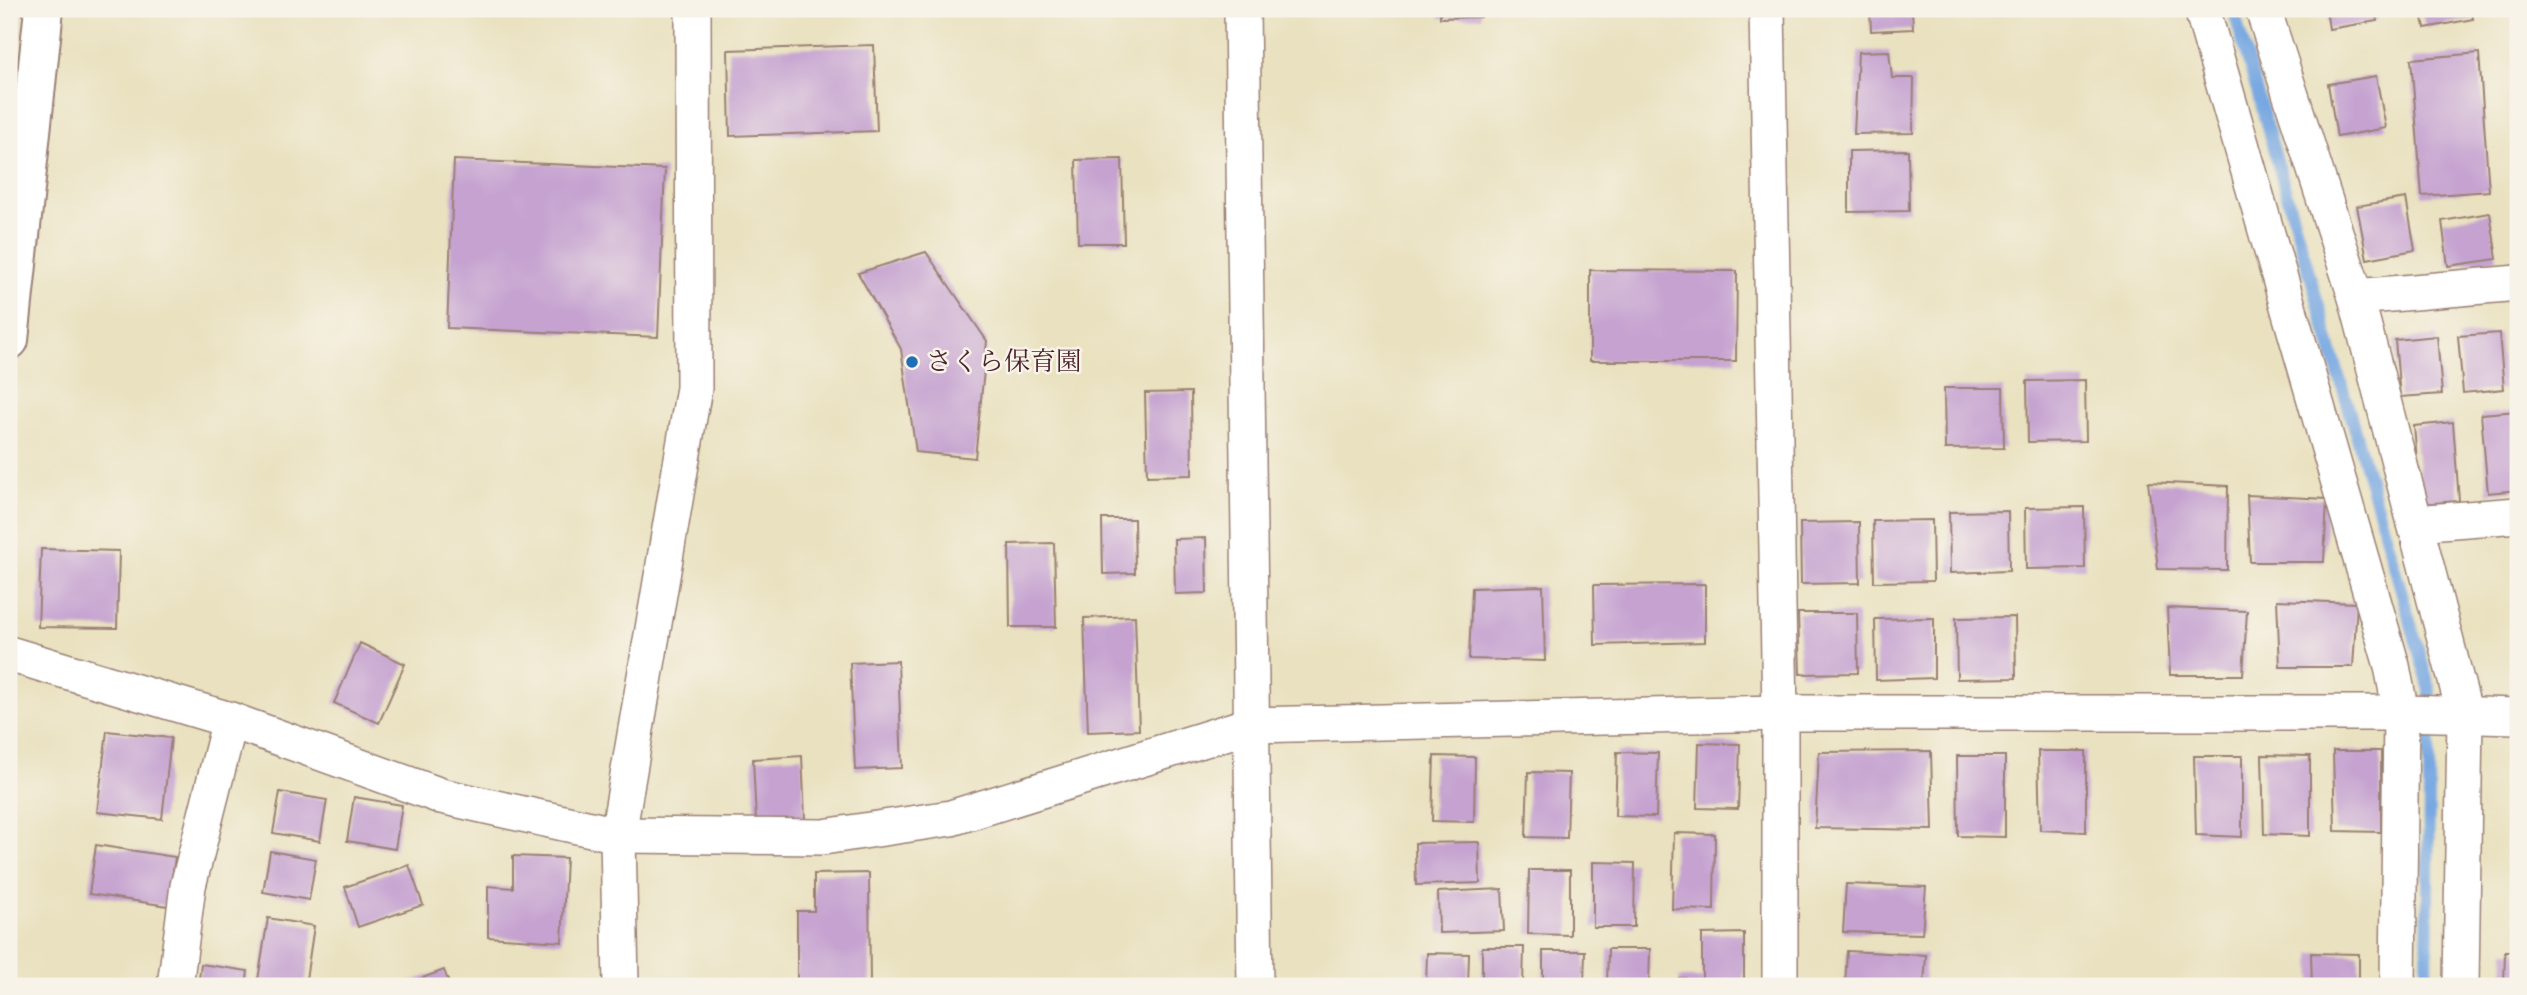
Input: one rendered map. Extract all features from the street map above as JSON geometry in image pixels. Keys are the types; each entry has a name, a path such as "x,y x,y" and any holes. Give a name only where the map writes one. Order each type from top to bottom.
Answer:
{"street":[{"path":"9,340 44,9"},
{"path":"621,986 618,835 694,388 693,9"},
{"path":"1242,9 1255,986"},
{"path":"1767,9 1780,713 1780,986"},
{"path":"2202,9 2392,666 2401,713 2398,986"},
{"path":"2263,9 2356,297 2466,715 2461,986"},
{"path":"2356,297 2518,283"},
{"path":"2415,523 2518,515"},
{"path":"9,654 230,720 441,796 618,835 822,837 951,818 1250,725 1780,713 2401,713 2518,716"},
{"path":"175,986 188,886 230,720"}],"building":[{"path":"1440,9 1481,9 1481,17 1440,18"},
{"path":"1870,9 1912,9 1913,29 1871,31"},
{"path":"2326,9 2375,9 2377,21 2329,29"},
{"path":"2421,9 2471,9 2473,19 2425,28"},
{"path":"874,45 877,131 730,136 728,50"},
{"path":"1889,51 1892,78 1914,78 1913,133 1854,134 1858,52"},
{"path":"2479,53 2489,191 2422,196 2411,59"},
{"path":"2376,76 2386,128 2337,137 2328,84"},
{"path":"1908,150 1909,211 1849,212 1849,151"},
{"path":"1122,159 1124,243 1078,243 1076,160"},
{"path":"454,160 665,169 658,337 447,328"},
{"path":"2406,198 2415,250 2367,259 2357,206"},
{"path":"2490,213 2497,259 2448,266 2442,221"},
{"path":"926,252 987,341 975,458 916,452 901,349 858,273"},
{"path":"1590,270 1737,271 1736,361 1590,361"},
{"path":"2499,333 2504,389 2463,393 2458,336"},
{"path":"2437,336 2442,394 2400,397 2395,340"},
{"path":"2085,380 2086,441 2028,442 2027,381"},
{"path":"1944,388 2003,388 2004,448 1945,449"},
{"path":"1191,392 1192,475 1147,476 1145,393"},
{"path":"2518,411 2518,490 2488,493 2481,414"},
{"path":"2453,422 2459,501 2421,504 2414,426"},
{"path":"2148,482 2228,486 2227,570 2158,569"},
{"path":"2247,495 2327,499 2324,562 2250,562"},
{"path":"2084,507 2085,568 2026,569 2025,508"},
{"path":"2008,511 2009,571 1950,573 1949,512"},
{"path":"1102,519 1134,519 1135,573 1103,574"},
{"path":"1932,520 1933,581 1874,582 1873,521"},
{"path":"1859,522 1860,583 1801,584 1800,523"},
{"path":"1206,538 1207,593 1175,594 1174,539"},
{"path":"1054,543 1056,627 1010,627 1009,544"},
{"path":"41,549 119,551 117,628 38,627"},
{"path":"1705,584 1705,642 1595,645 1594,585"},
{"path":"1543,586 1545,661 1469,659 1472,588"},
{"path":"2277,600 2357,603 2353,667 2280,667"},
{"path":"2167,608 2247,611 2243,675 2170,675"},
{"path":"1798,613 1857,613 1858,673 1800,674"},
{"path":"1135,616 1139,730 1088,732 1084,618"},
{"path":"2015,617 2016,678 1957,679 1956,618"},
{"path":"1934,618 1934,678 1876,680 1875,619"},
{"path":"360,643 405,664 379,723 334,703"},
{"path":"898,661 902,768 855,770 850,663"},
{"path":"107,731 171,738 162,819 97,812"},
{"path":"1699,743 1740,744 1738,809 1697,808"},
{"path":"1931,751 1933,830 1815,828 1819,752"},
{"path":"2038,751 2086,751 2086,832 2040,830"},
{"path":"2333,751 2381,751 2381,832 2335,831"},
{"path":"1617,752 1658,753 1656,817 1615,816"},
{"path":"2262,755 2310,756 2310,836 2264,834"},
{"path":"802,756 805,819 756,821 753,759"},
{"path":"1434,756 1475,757 1474,822 1432,821"},
{"path":"1957,756 2005,756 2005,837 1958,836"},
{"path":"2194,756 2242,756 2242,837 2196,835"},
{"path":"1528,772 1569,773 1567,838 1526,837"},
{"path":"280,792 327,800 320,841 273,833"},
{"path":"354,797 402,805 395,849 347,841"},
{"path":"1674,833 1715,834 1714,910 1672,909"},
{"path":"1479,842 1480,883 1416,885 1415,843"},
{"path":"96,845 175,857 168,906 89,894"},
{"path":"270,851 316,859 309,900 263,892"},
{"path":"513,856 566,858 562,942 488,937 488,886 513,888"},
{"path":"1593,862 1635,863 1634,927 1593,927"},
{"path":"409,865 423,905 358,927 345,887"},
{"path":"1529,870 1570,870 1570,935 1528,934"},
{"path":"869,873 870,986 797,986 797,911 814,911 814,874"},
{"path":"1846,884 1926,887 1922,934 1843,932"},
{"path":"1502,889 1504,931 1439,933 1438,892"},
{"path":"268,918 314,926 305,986 257,986"},
{"path":"1744,933 1744,986 1679,986 1679,978 1702,978 1702,934"},
{"path":"1482,947 1524,947 1523,986 1482,986"},
{"path":"1608,949 1650,949 1649,986 1607,986"},
{"path":"1543,951 1585,951 1584,986 1543,986"},
{"path":"1847,951 1926,955 1924,986 1845,986"},
{"path":"2505,951 2518,951 2518,986 2504,986"},
{"path":"1427,953 1469,954 1468,986 1426,986"},
{"path":"2311,953 2359,954 2359,986 2312,986"},
{"path":"201,964 248,971 246,986 198,986"},
{"path":"444,970 450,986 409,986 408,983"}],"waterway":[{"path":"2233,9 2430,690 2427,986"}],"place":[{"name":"さくら保育園","path":"912,362"}]}
